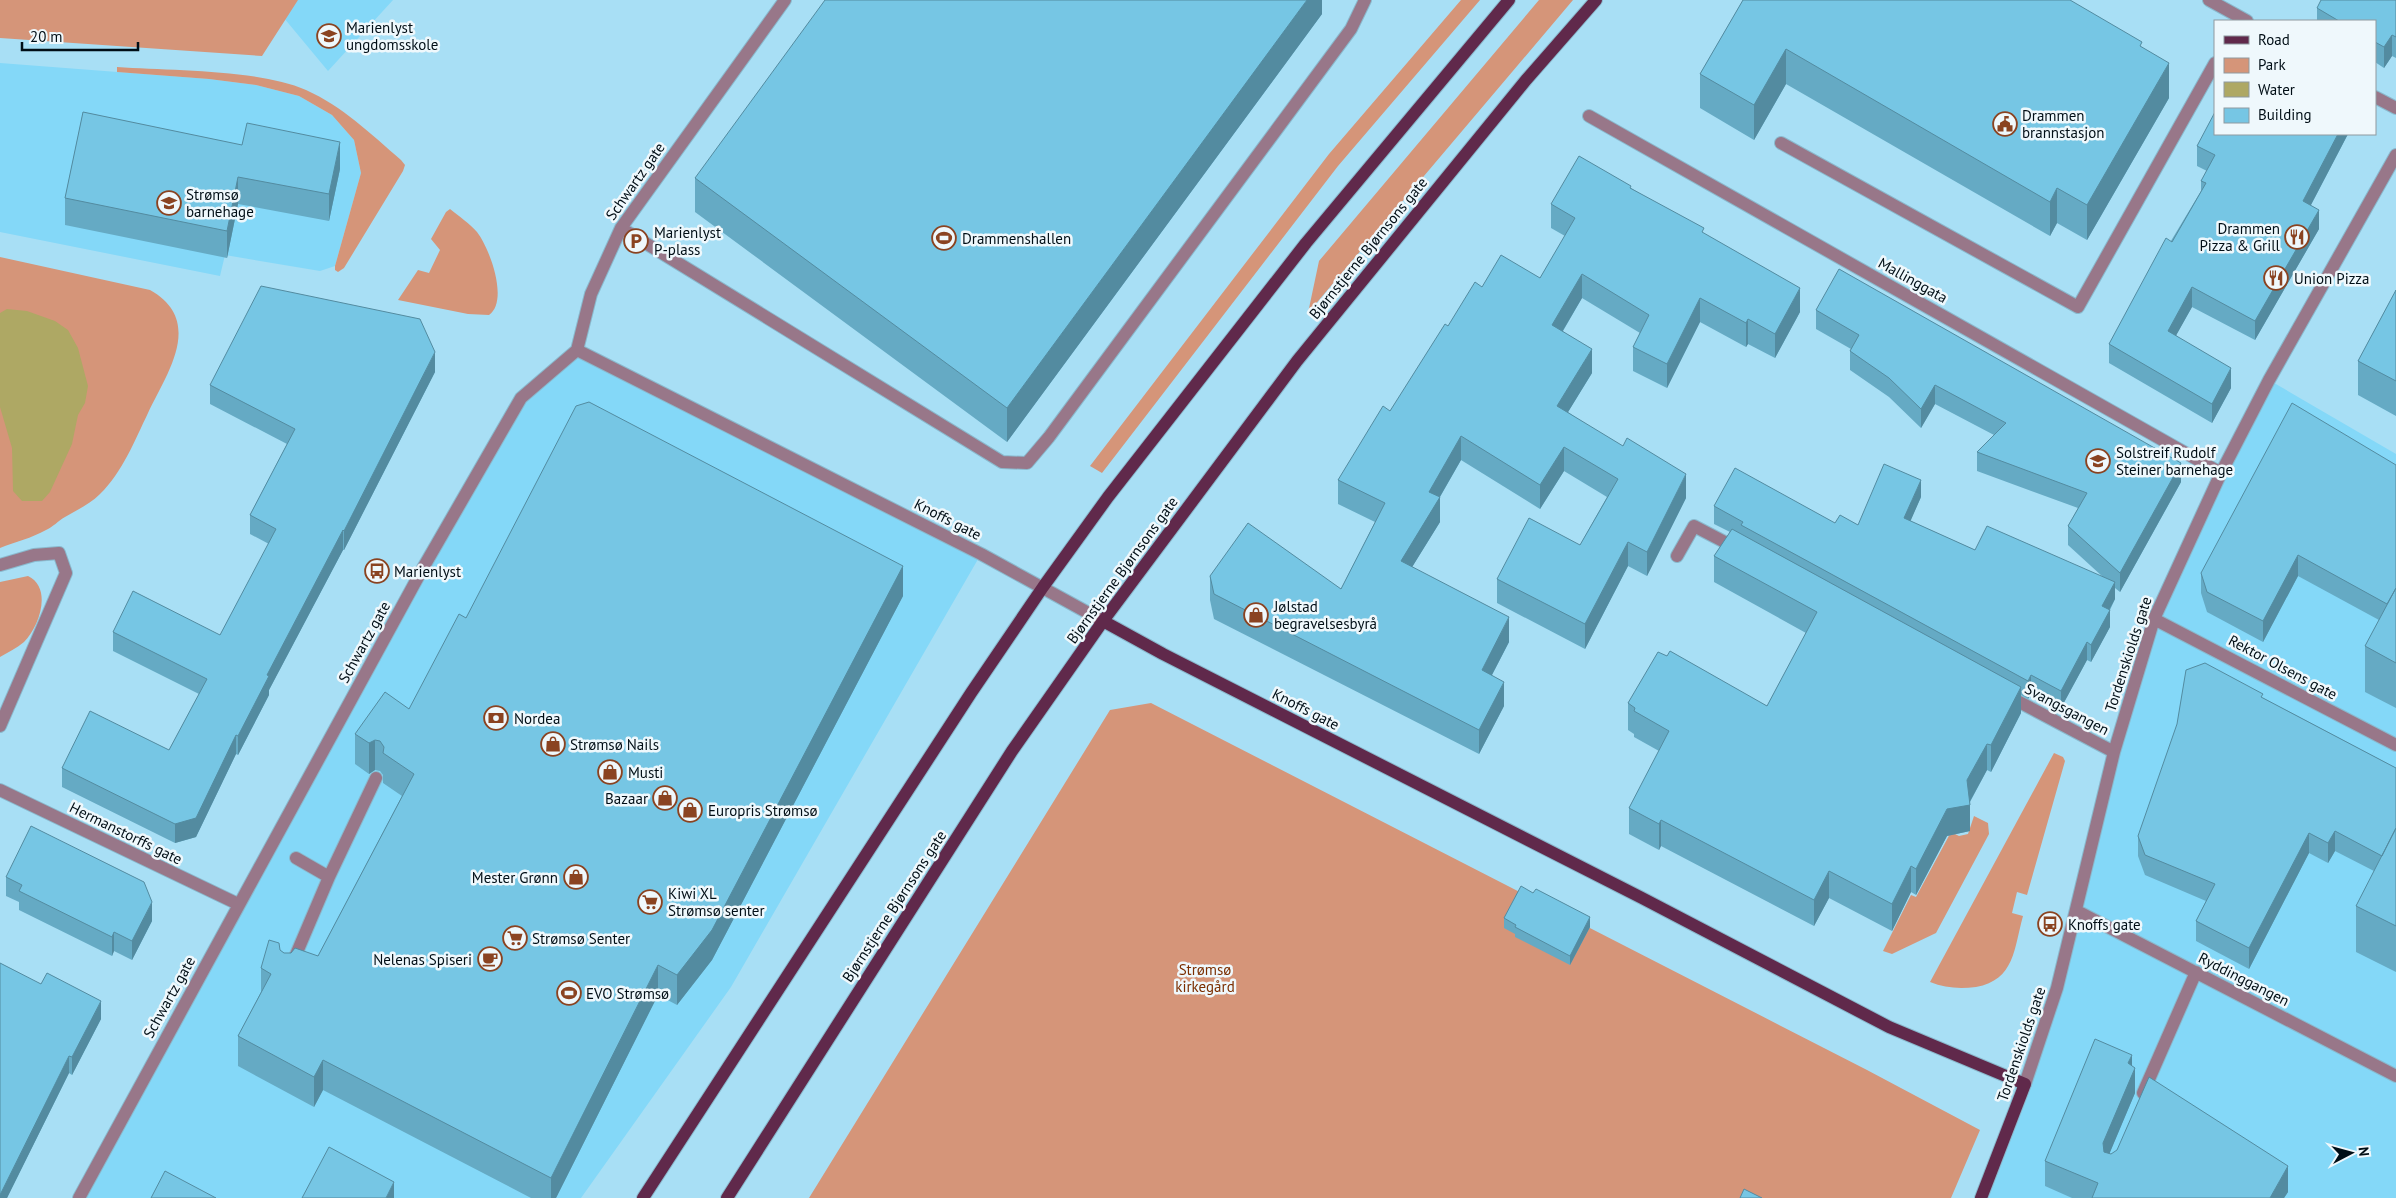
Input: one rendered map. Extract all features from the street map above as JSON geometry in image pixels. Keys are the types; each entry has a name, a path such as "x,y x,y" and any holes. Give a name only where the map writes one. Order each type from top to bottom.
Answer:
{"main road":[{"path":"643,1198 971,693 1043,587 1108,497 1306,243 1508,0"},
{"name":"Bjørnstjerne Bjørnsons gate","path":"726,1198 1012,752 1103,621 1297,360 1526,80 1596,0"},
{"name":"Knoffs gate","path":"1103,621 1163,654 1642,898 1889,1027 2025,1084"},
{"name":"Tordenskiolds gate","path":"1981,1198 2007,1136 2025,1084"}],"street":[{"name":"Schwartz gate","path":"79,1198 423,568 521,398 577,350 591,294 621,228 785,0"},
{"path":"621,228 1002,462 1027,463 1050,437 1351,29 1365,0"},
{"path":"2209,0 2242,20"},
{"path":"1781,142 2078,307 2214,65"},
{"path":"2376,98 2396,108"},
{"name":"Mallinggata","path":"1590,116 2221,472"},
{"name":"Tordenskiolds gate","path":"2025,1084 2057,988 2114,752 2154,619 2221,472 2269,380 2396,155"},
{"name":"Knoffs gate","path":"577,350 1043,587 1103,621"},
{"path":"1677,556 1694,526 1746,554"},
{"path":"0,564 34,555 59,553 66,573 0,726"},
{"name":"Rektor Olsens gate","path":"2154,619 2396,745"},
{"name":"Svangsgangen","path":"1998,691 2114,752"},
{"path":"287,976 329,877 376,778"},
{"name":"Hermanstorffs gate","path":"0,790 238,904"},
{"path":"296,858 329,877"},
{"name":"Ryddinggangen","path":"2077,911 2396,1076"},
{"path":"2137,1108 2196,972"}],"shaded area":[{"name":"Marienlyst ungdomsskole","path":"269,0 393,0 328,71"},
{"path":"0,63 209,79 256,85 299,96 332,115 354,140 361,173 335,266 320,271 225,255 220,276 0,232"},
{"path":"577,350 981,554 731,987 581,1198 79,1198 521,398"},
{"path":"2269,380 2396,454 2396,1198 1981,1198 2025,1084 2154,619"}],"green space":[{"path":"0,0 298,0 262,56 0,38"},
{"path":"1461,0 1480,0 1338,166 1102,473 1090,466 1329,154"},
{"path":"1539,0 1573,0 1308,313 1319,261"},
{"path":"117,67 188,70 264,78 306,90 344,112 367,131 401,160 405,165 403,171 344,268 338,272 335,270 335,266 361,173 354,140 332,115 299,96 256,85 209,79 117,72"},
{"path":"450,209 477,232 492,262 497,287 497,299 495,308 489,315 468,314 398,300 418,270 429,273 440,250 431,239 446,212"},
{"path":"0,257 150,290 166,303 176,317 179,332 177,348 164,381 127,456 108,486 92,501 49,529 0,548"},
{"path":"28,576 36,582 40,589 42,598 38,618 30,635 24,642 0,657 0,582"},
{"name":"Strømsø kirkegård","path":"1151,703 1867,1070 1980,1130 1951,1198 809,1198 1110,710"},
{"path":"2054,753 2063,757 2065,761 2027,895 2017,892 2012,913 2023,916 2011,961 1999,977 1989,983 1976,987 1952,988 1930,982"},
{"path":"1974,816 1988,823 1989,834 1936,933 1892,954 1883,951 1911,895 1916,897 1951,832 1959,836 1968,834"}],"water":[{"path":"7,309 27,311 55,321 68,330 78,348 88,386 85,403 78,415 72,444 50,492 42,501 22,501 13,491 12,448 0,407 0,313"}],"building":[{"name":"Drammenshallen","path":"825,0 1307,0 1007,408 695,178"},
{"name":"Drammen brannstasjon","path":"1743,0 2070,0 2142,42 2140,46 2169,63 2087,205 2057,188 2050,202 1786,49 1754,105 1700,74"},
{"path":"2321,0 2396,0 2396,37 2392,35 2384,47 2376,43 2376,20 2337,20 2317,8"},
{"path":"83,112 242,145 247,123 340,142 329,194 238,177 227,231 65,198"},
{"path":"2214,114 2214,135 2337,135 2303,201 2319,210 2255,321 2192,287 2168,331 2231,368 2212,404 2109,344 2166,238 2172,242 2206,183 2201,181 2215,155 2197,146"},
{"path":"1579,156 1631,186 1630,188 1704,228 1702,232 1800,288 1775,334 1748,319 1746,323 1700,298 1667,364 1633,347 1649,315 1582,274 1552,325 1592,349 1557,406 1623,446 1627,438 1686,474 1647,552 1628,542 1585,624 1497,579 1529,518 1580,545 1618,479 1564,447 1540,485 1461,436 1429,492 1440,497 1401,561 1509,617 1482,670 1504,682 1479,730 1214,594 1210,576 1248,523 1341,589 1385,503 1338,480 1383,406 1390,411 1445,324 1448,326 1475,282 1482,287 1501,255 1540,278 1575,218 1551,204"},
{"path":"1839,269 2181,463 2120,573 2068,526 2087,493 1977,452 2006,423 1935,385 1921,409 1889,378 1850,351 1859,335 1816,310"},
{"path":"261,286 420,319 435,352 344,531 267,675 269,676 238,736 236,735 196,818 175,824 62,768 90,711 169,750 207,679 113,632 133,591 220,635 276,529 250,515 295,429 210,385"},
{"path":"2396,290 2396,381 2358,361"},
{"path":"589,402 903,566 712,930 677,975 658,965 551,1178 323,1060 314,1077 238,1036 271,974 261,968 269,940 279,943 280,950 284,953 291,953 295,948 318,956 414,774 383,753 384,747 380,741 375,740 369,743 355,734 385,692 409,709 459,614 466,618 576,406"},
{"path":"2292,403 2396,465 2396,588 2387,604 2298,555 2263,621 2207,592 2201,573"},
{"path":"1884,464 1921,480 1904,518 1975,550 1987,526 2115,582 2102,606 2110,610 2091,645 2087,642 2061,691 2031,675 2028,681 1741,525 1743,522 1714,506 1735,468 1835,523 1840,515 1858,525"},
{"path":"1732,529 2021,687 1991,745 1987,744 1967,780 1970,805 1947,809 1916,869 1911,866 1892,904 1829,871 1814,900 1661,820 1659,824 1629,808 1669,731 1634,711 1635,708 1628,703 1658,652 1667,656 1670,651 1767,706 1817,612 1714,556"},
{"path":"2396,588 2396,663 2365,646"},
{"path":"2205,663 2263,694 2261,697 2396,768 2396,828 2382,856 2335,831 2328,843 2309,833 2249,948 2196,921 2215,884 2145,855 2138,836 2177,724 2186,670"},
{"path":"31,826 144,882 152,902 132,941 114,932 112,937 19,891 22,885 6,877"},
{"path":"2396,828 2396,926 2356,906"},
{"path":"1521,886 1533,893 1536,889 1590,917 1570,956 1515,927 1516,925 1504,918"},
{"path":"0,963 41,984 47,973 101,1001 72,1057 69,1056 0,1195"},
{"path":"2095,1039 2132,1055 2128,1063 2135,1068 2103,1143 2104,1152 2111,1154 2117,1150 2149,1077 2288,1166 2270,1198 2092,1198 2098,1183 2045,1161"},
{"path":"329,1147 394,1182 386,1198 302,1198"},
{"path":"165,1171 216,1198 151,1198"},
{"path":"1744,1189 1762,1198 1740,1198"}],"place":[{"name":"Marienlyst ungdomsskole","path":"329,36"},
{"name":"Drammen brannstasjon","path":"2005,124"},
{"name":"Strømsø barnehage","path":"169,203"},
{"name":"Drammen Pizza & Grill","path":"2297,237"},
{"name":"Drammenshallen","path":"944,238"},
{"name":"Marienlyst P-plass","path":"636,241"},
{"name":"Union Pizza","path":"2276,278"},
{"name":"Solstreif Rudolf Steiner barnehage","path":"2098,461"},
{"name":"Marienlyst","path":"377,571"},
{"name":"Jølstad begravelsesbyrå","path":"1256,615"},
{"name":"Nordea","path":"496,718"},
{"name":"Strømsø Nails","path":"553,744"},
{"name":"Musti","path":"610,772"},
{"name":"Bazaar","path":"665,798"},
{"name":"Europris Strømsø","path":"690,810"},
{"name":"Mester Grønn","path":"576,877"},
{"name":"Kiwi XL Strømsø senter","path":"650,902"},
{"name":"Knoffs gate","path":"2050,924"},
{"name":"Strømsø Senter","path":"515,938"},
{"name":"Nelenas Spiseri","path":"490,959"},
{"name":"EVO Strømsø","path":"569,993"}]}
